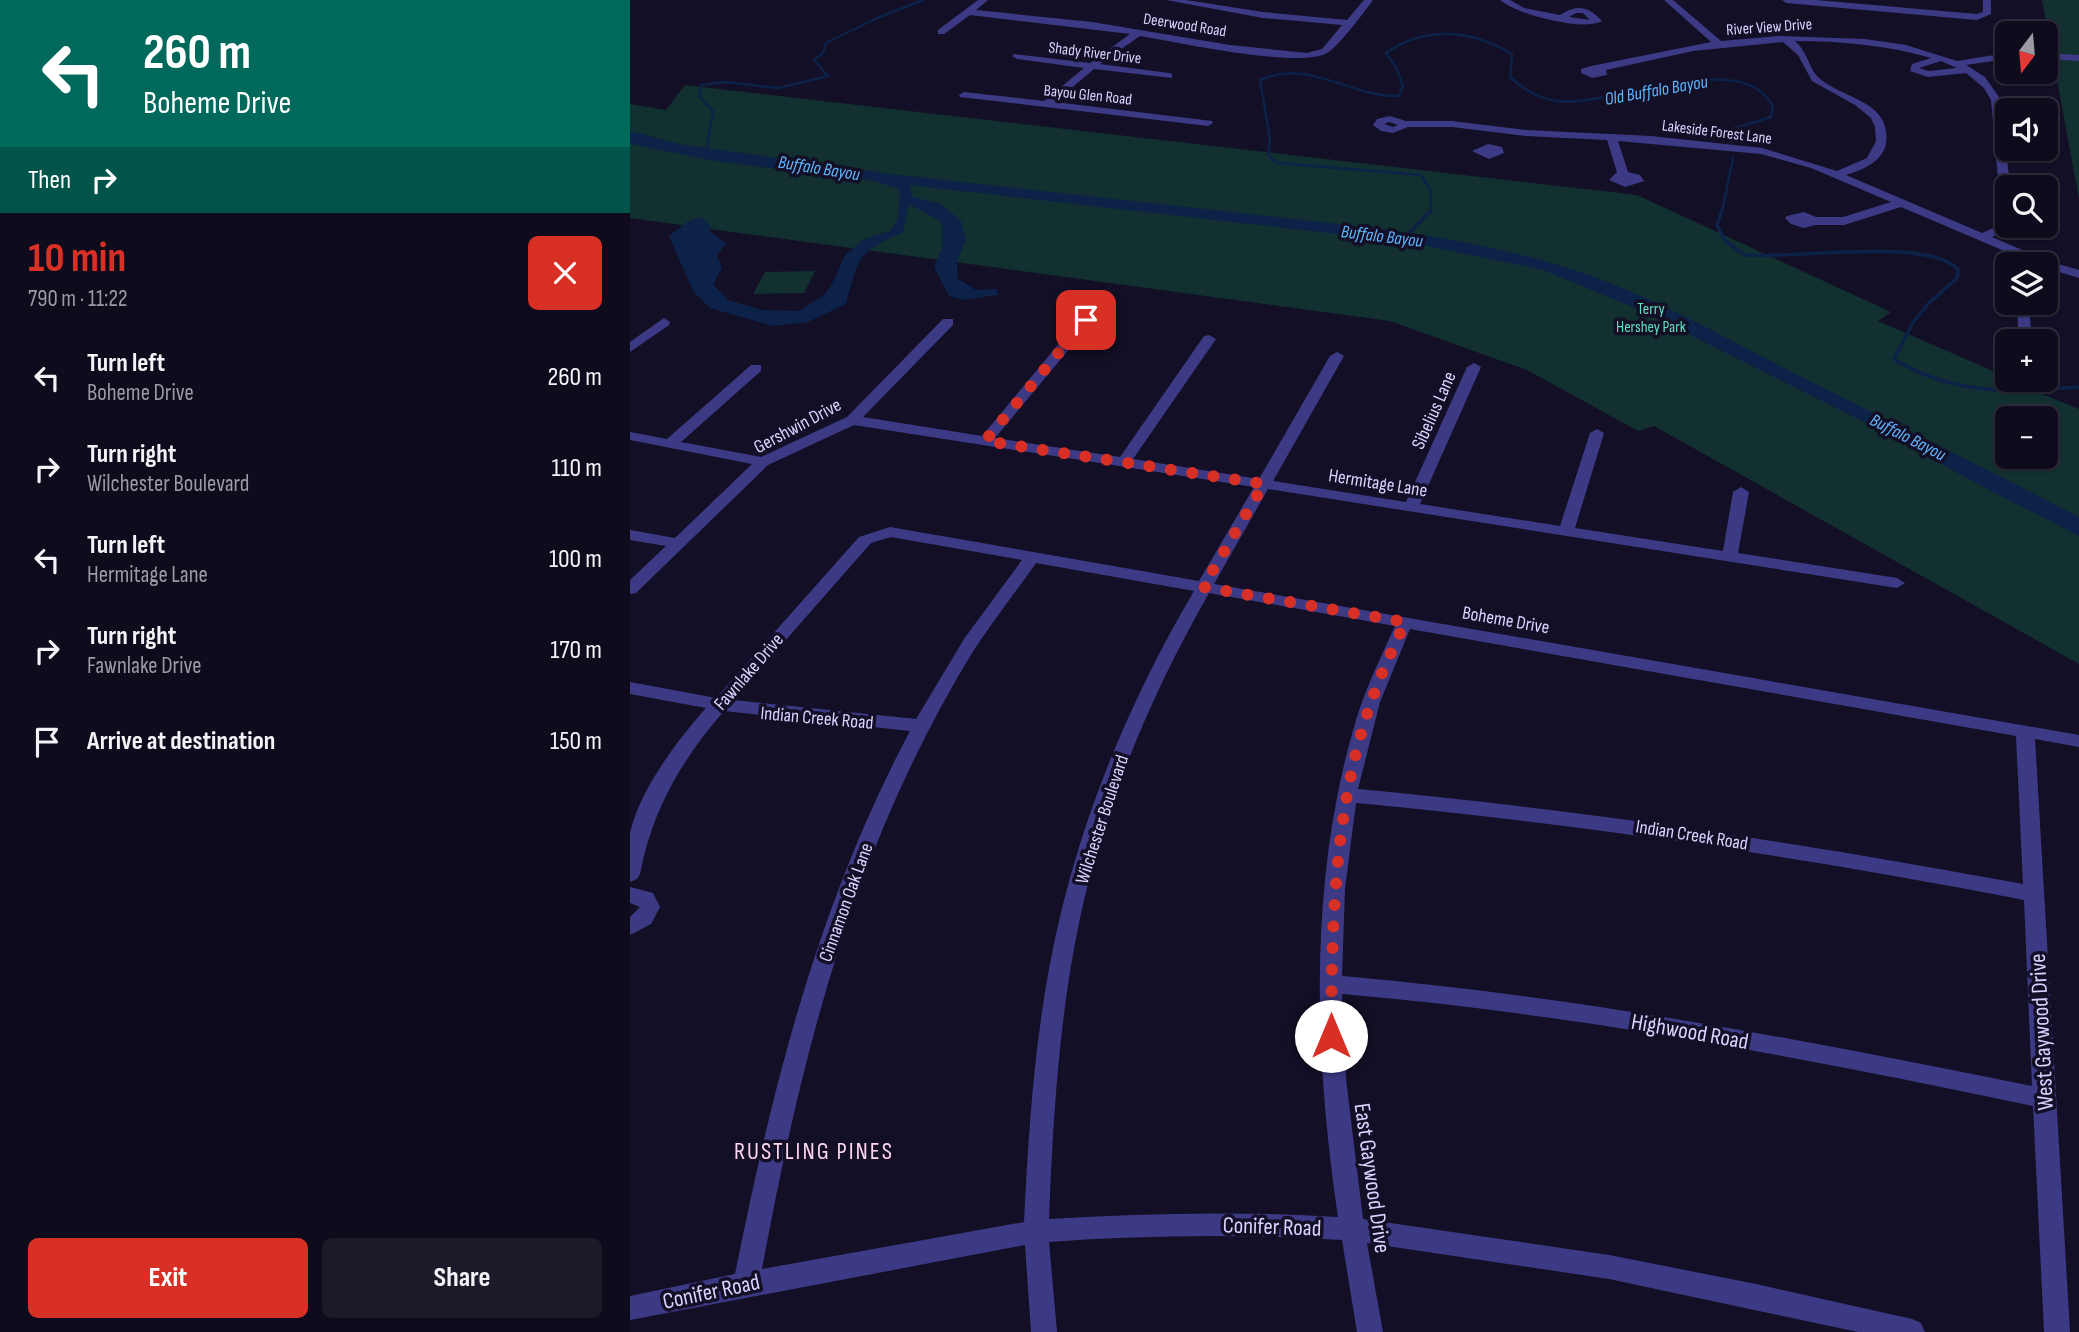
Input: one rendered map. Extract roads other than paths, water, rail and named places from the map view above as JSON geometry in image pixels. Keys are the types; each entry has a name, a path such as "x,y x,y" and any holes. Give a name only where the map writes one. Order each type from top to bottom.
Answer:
{"street":[{"path":"941,32 984,0"},
{"path":"1170,0 1263,15 1349,23 1370,0"},
{"path":"1504,0 1521,10 1561,18"},
{"path":"1668,0 1720,45"},
{"path":"1786,0 1977,17 1987,14 1987,0"},
{"name":"Deerwood Road","path":"967,12 1064,21 1230,48 1315,56 1325,51 1349,23"},
{"path":"1046,105 1117,45 1138,33"},
{"name":"River View Drive","path":"1600,69 1664,52 1824,38 1869,41 1942,58 1968,70 1992,89 1996,100 2003,175"},
{"path":"1787,40 1804,56 1815,79 1868,108 1880,124 1881,145 1872,159 1836,175"},
{"name":"Shady River Drive","path":"1017,56 1169,76"},
{"path":"2058,57 2079,58"},
{"path":"1942,58 1913,69 1928,74 1968,70"},
{"path":"1957,64 1995,58"},
{"name":"Bayou Glen Road","path":"964,95 1209,123"},
{"name":"Lakeside Forest Lane","path":"1405,124 1452,124 1496,130 1762,151 1793,158 1836,175 2014,252"},
{"path":"1488,147 1496,130"},
{"path":"1612,138 1623,174"},
{"path":"1814,221 1844,221 1901,203"},
{"path":"1980,237 1995,230"},
{"name":"Lakeside Forest Lane","path":"2058,268 2079,274"},
{"path":"985,441 1086,320"},
{"path":"630,348 664,322"},
{"name":"Gershwin Drive","path":"630,589 763,463 852,420 948,322"},
{"path":"1124,462 1209,339"},
{"name":"Wilchester Boulevard","path":"1044,1332 1036,1231 1040,1140 1050,1038 1070,918 1096,824 1114,771 1165,655 1337,356"},
{"name":"Sibelius Lane","path":"1411,507 1474,367"},
{"path":"670,444 757,368"},
{"name":"Hermitage Lane","path":"852,420 1898,583"},
{"path":"1566,531 1597,433"},
{"path":"630,436 763,463"},
{"path":"1730,556 1741,492"},
{"name":"Fawnlake Drive","path":"630,874 647,812 668,769 717,706 865,540 890,532 926,537"},
{"path":"630,535 678,543"},
{"name":"Boheme Drive","path":"926,537 2079,741"},
{"name":"Cinnamon Oak Lane","path":"746,1284 773,1142 833,927 863,850 923,726 965,652 1033,556"},
{"name":"East Gaywood Drive","path":"1370,1332 1351,1229 1336,1105 1331,1036 1332,924 1338,858 1348,795 1377,686 1405,622"},
{"name":"Indian Creek Road","path":"630,688 717,706 785,715 923,726"},
{"name":"West Gaywood Drive","path":"2025,732 2057,1332"},
{"name":"Indian Creek Road","path":"1348,795 1618,823 1788,848 2033,894"},
{"path":"630,895 646,898 650,907 644,918 630,927"},
{"name":"Highwood Road","path":"1331,984 1453,994 1644,1023 1916,1072 2046,1100"},
{"name":"Conifer Road","path":"630,1308 1036,1231 1144,1224 1251,1223 1351,1229 1609,1267 1756,1296 1912,1332"}],"water":[{"name":"Buffalo Bayou","path":"630,131 684,145 900,175 1392,230 1541,260 1589,275 1666,307 2043,498 2079,517 2079,536 1886,433 1640,310 1543,270 1422,245 909,185 913,197 941,204 961,221 966,240 957,261 957,278 976,290 997,289 998,295 963,300 949,296 934,267 942,249 942,222 909,204 903,232 877,245 862,258 846,304 808,322 773,326 710,308 693,291 669,236 687,222 701,217 710,225 710,231 726,244 717,255 722,268 713,284 728,300 762,310 799,311 824,295 845,255 864,239 890,231 897,221 900,197 898,189 874,181 715,161 630,144"}],"waterway":[{"path":"706,152 713,111 699,96 701,85 726,82 778,88 828,76 814,60 823,53 826,43 877,18 923,0"},
{"name":"Old Buffalo Bayou","path":"1431,210 1431,192 1421,175 1277,163 1268,155 1270,139 1260,80 1279,74 1296,73 1380,95 1399,96 1403,86 1396,67 1386,53 1417,38 1449,34 1481,40 1512,54 1510,77 1532,93 1557,101 1580,101 1674,83 1706,80 1735,81 1758,89 1773,107 1771,117 1733,129 1728,134"},
{"name":"Old Buffalo Bayou","path":"1722,212 1733,158"},
{"name":"Old Buffalo Bayou","path":"1408,234 1431,210"},
{"name":"Old Buffalo Bayou","path":"1722,210 1717,225 1725,241 1745,255 1889,252 1942,259 1958,269 1957,278 1928,304 1912,324 1894,359 1916,371 1939,380 1984,389 2079,387"}],"district":[{"name":"RUSTLING PINES","path":"814,1151"}],"park label":[{"name":"Terry Hershey Park","path":"1651,317"}]}
